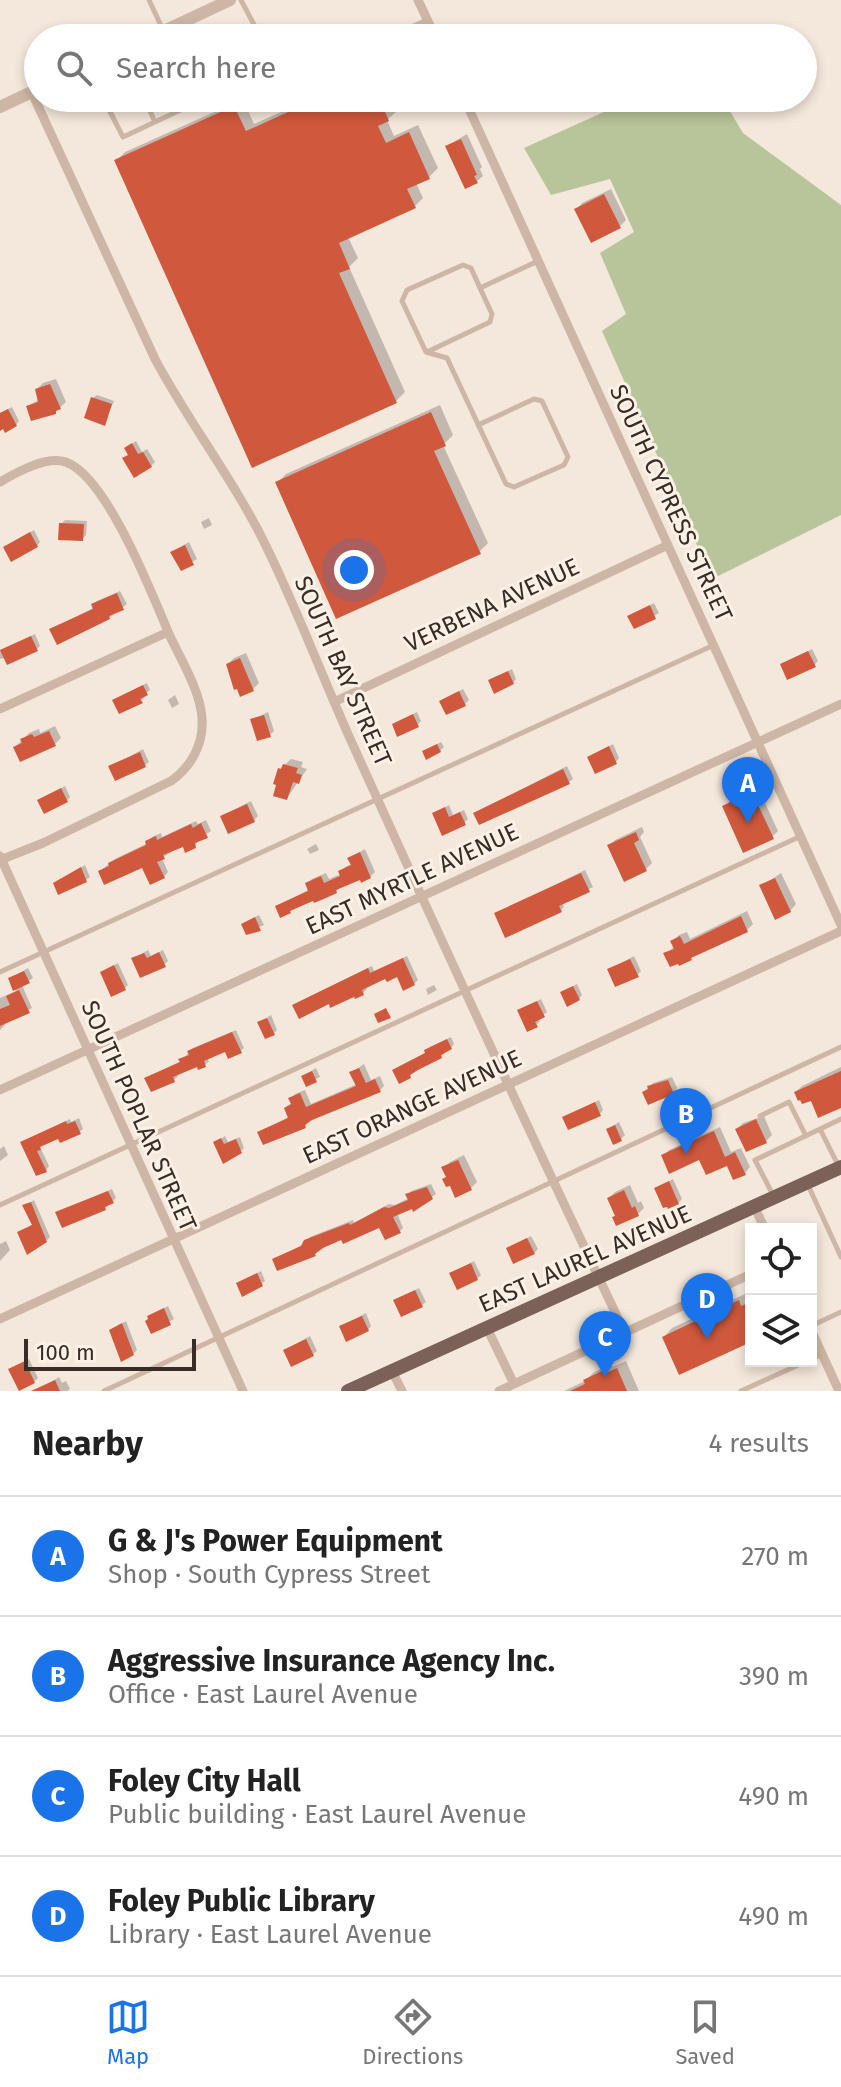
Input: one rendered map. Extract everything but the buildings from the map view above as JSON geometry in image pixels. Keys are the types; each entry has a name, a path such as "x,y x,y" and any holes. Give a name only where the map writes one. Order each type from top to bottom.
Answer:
{"main road":[{"name":"EAST LAUREL AVENUE","path":"348,1391 840,1167"}],"street":[{"path":"178,24 230,0"},
{"path":"418,0 429,24"},
{"path":"0,107 24,96"},
{"name":"SOUTH BAY STREET","path":"44,112 155,359 174,395 246,509 277,571 465,991 624,1331"},
{"name":"SOUTH CYPRESS STREET","path":"470,112 841,925"},
{"path":"0,482 51,461 67,462 81,472 127,539 194,690 202,715 196,754 171,781 0,859"},
{"name":"VERBENA AVENUE","path":"334,702 668,545"},
{"path":"0,709 168,632"},
{"name":"EAST MYRTLE AVENUE","path":"0,1090 841,704"},
{"name":"SOUTH POPLAR STREET","path":"0,859 243,1391"},
{"name":"EAST ORANGE AVENUE","path":"0,1319 841,931"},
{"path":"754,1206 762,1223"},
{"path":"499,1391 745,1277"},
{"path":"487,1328 514,1384"},
{"path":"817,1342 839,1391"},
{"path":"392,1371 402,1391"}],"lane":[{"path":"149,0 166,24"},
{"path":"241,0 254,24"},
{"path":"418,24 427,20"},
{"path":"110,112 123,137 177,112"},
{"path":"150,112 155,122"},
{"path":"480,288 539,261"},
{"path":"426,352 490,322 492,314 471,268 463,265 407,290 402,301 426,352 447,358"},
{"path":"441,345 478,425 506,484 514,487 564,465 568,457 542,401 534,399 478,425"},
{"path":"0,972 714,645"},
{"path":"0,1205 799,837"},
{"path":"104,1391 841,1047"},
{"path":"760,1116 789,1102 806,1136"},
{"path":"774,1197 755,1160 841,1119"},
{"path":"820,1128 840,1167"},
{"path":"806,1183 841,1257"},
{"path":"817,1325 841,1312"},
{"path":"817,1356 822,1354"},
{"path":"741,1391 794,1367"}],"green space":[{"path":"604,112 730,112 743,133 841,205 841,515 712,579 602,331 626,314 600,253 634,232 610,179 551,195 524,148"}],"place":[{"name":"G & J's Power Equipment","path":"748,823"},
{"name":"Aggressive Insurance Agency Inc.","path":"686,1154"},
{"name":"Foley Public Library","path":"707,1339"},
{"name":"Foley City Hall","path":"605,1377"}]}
